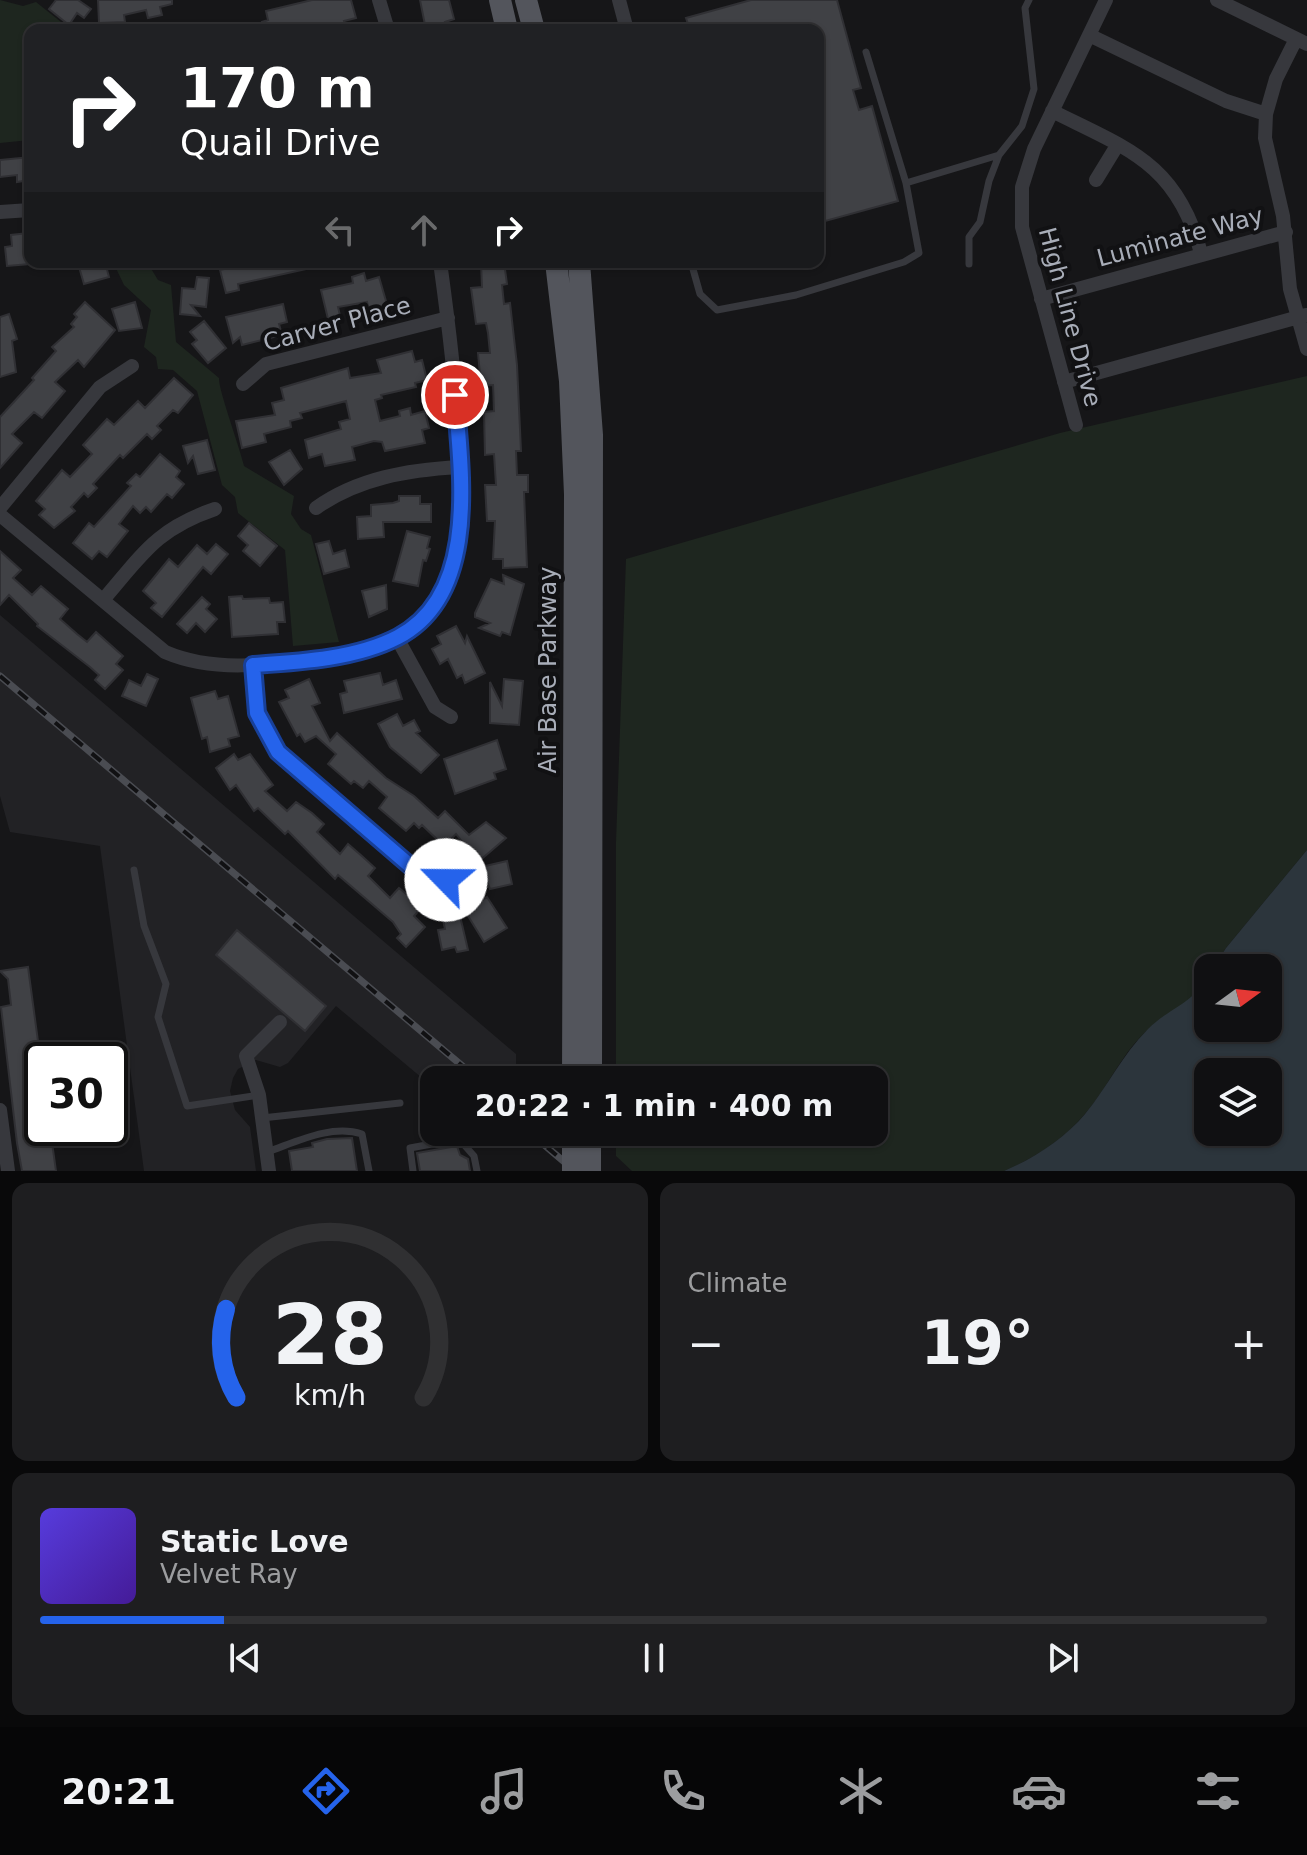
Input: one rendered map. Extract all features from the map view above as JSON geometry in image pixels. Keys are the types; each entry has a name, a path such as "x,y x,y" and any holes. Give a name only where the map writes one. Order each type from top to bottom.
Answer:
{"main road":[{"path":"500,0 506,24"},
{"path":"526,0 532,24"},
{"name":"Air Base Parkway","path":"557,268 570,381 575,494 573,1066"},
{"name":"Air Base Parkway","path":"580,268 590,379 593,478 591,1066"},
{"path":"573,1146 573,1171"},
{"path":"590,1146 590,1171"}],"street":[{"path":"379,0 386,24"},
{"path":"619,0 625,24"},
{"name":"High Line Drive","path":"1076,425 1041,299 1021,208 1026,170 1106,0"},
{"path":"1217,0 1301,41 1276,79 1266,114 1267,155 1286,232 1288,275 1303,316 1307,349"},
{"path":"1089,35 1226,101 1266,114"},
{"path":"1052,111 1146,160 1176,191 1194,228 1201,253"},
{"path":"1096,180 1118,144"},
{"path":"0,212 24,210"},
{"name":"Luminate Way","path":"1041,299 1286,232"},
{"path":"0,515 165,652 188,662 253,665 342,654 397,638 426,617 442,598 452,576 458,547 459,467 448,318 441,268"},
{"path":"1064,382 1303,316"},
{"name":"Carver Place","path":"243,384 266,364 448,318"},
{"path":"0,508 100,387 132,366"},
{"path":"316,508 343,489 419,469 459,467"},
{"path":"103,600 158,536 176,523 215,509"},
{"path":"397,638 435,707 451,717"},
{"path":"253,665 257,713 278,752 415,870 446,880"},
{"path":"269,1171 259,1095 246,1056 280,1022"},
{"path":"0,1110 8,1171"}],"lane":[{"path":"969,264 969,237 980,222 989,181 999,155 1022,126 1034,89 1025,8 1029,0"},
{"path":"693,268 700,294 717,310 796,295 904,262 919,253 906,183 866,52"},
{"path":"906,183 999,155"},
{"path":"134,870 144,926 166,984 158,1017 187,1106 259,1095"},
{"path":"262,1118 400,1103"},
{"path":"267,1152 324,1133 352,1131 362,1134 369,1171"},
{"path":"413,1171 410,1148 459,1139 474,1156 477,1171"}],"shaded area":[{"path":"0,0 23,6 36,2 64,24 24,24 24,141 0,143"},
{"path":"116,268 151,268 158,280 171,285 176,342 219,378 244,466 294,496 291,514 301,529 311,535 339,642 293,646 285,550 238,513 235,497 222,485 197,391 173,370 158,369 156,357 144,347 151,310 124,285"},
{"path":"1307,376 1307,850 1222,954 1194,954 1194,997 1141,1037 1076,1124 1026,1161 1004,1171 632,1171 616,1156 616,1146 888,1146 888,1066 616,1066 616,843 626,559 1060,433"},
{"path":"0,615 516,1054 516,1066 420,1066 420,1076 336,1006 288,1063 280,1067 256,1060 238,1069 233,1078 230,1091 235,1110 250,1127 256,1171 144,1171 100,846 10,832 0,796"},
{"path":"1307,850 1307,1171 1004,1171 1048,1147 1077,1123 1139,1039 1194,994 1194,1042 1282,1042 1282,954 1222,954"}],"building":[{"path":"56,0 78,0 91,9 84,18 77,13 68,24 49,9"},
{"path":"98,0 172,0 172,4 160,7 162,15 148,18 146,10 124,15 125,22 99,23"},
{"path":"312,0 351,0 356,18 344,21 345,24 262,24 268,20 266,11"},
{"path":"420,0 449,0 454,19 446,24 425,24"},
{"path":"751,0 837,0 861,88 853,90 859,110 872,106 898,201 824,221 824,24 688,24 686,18"},
{"path":"24,158 24,181 17,182 17,175 0,177 0,160"},
{"path":"24,233 24,265 7,266 5,247 12,246 11,235"},
{"path":"79,268 107,268 109,277 84,284"},
{"path":"311,268 238,284 239,290 226,293 220,270"},
{"path":"481,268 505,268 507,284 502,285 504,304 510,303 517,365 521,451 516,451 517,475 528,475 528,492 524,492 527,567 503,568 503,559 493,559 495,521 487,521 485,485 496,485 494,454 485,455 484,412 494,411 493,385 481,386 478,353 490,353 488,333 486,323 476,324 471,288 482,287"},
{"path":"364,273 366,281 379,277 388,308 370,313 367,302 338,307 341,320 329,323 321,290 353,283 352,277"},
{"path":"197,277 209,278 206,307 191,305 200,316 180,314 182,288 195,289"},
{"path":"85,302 115,330 84,367 78,360 55,382 65,391 42,418 34,412 12,434 22,443 0,468 0,417 56,351 52,347 74,327 71,324 77,317 74,314"},
{"path":"135,302 142,328 119,331 112,309"},
{"path":"283,304 287,322 279,324 282,335 242,345 240,337 233,343 226,317"},
{"path":"9,314 17,339 12,341 16,372 0,377 0,317"},
{"path":"204,321 226,348 208,363 192,344 197,340 190,332"},
{"path":"412,351 415,362 422,360 427,380 415,383 416,387 381,395 382,398 375,400 380,421 400,416 399,411 410,408 411,415 425,411 429,428 422,430 425,443 385,451 382,442 374,441 352,447 355,460 325,466 322,454 309,458 305,440 341,429 339,422 350,419 346,401 300,413 302,418 290,421 291,427 264,434 266,442 242,448 236,421 275,415 272,403 284,400 281,388 348,368 350,378 381,373 377,360"},
{"path":"174,378 193,395 178,413 173,410 157,426 161,430 152,439 147,434 123,458 120,455 93,484 97,488 88,497 84,493 71,507 75,511 54,528 39,515 45,509 36,501 62,470 70,477 92,454 83,445 107,419 114,425 138,401 145,408"},
{"path":"207,440 215,470 198,474 193,456 188,463 183,446"},
{"path":"290,450 302,469 284,485 269,462"},
{"path":"160,454 180,471 176,477 184,484 172,498 167,494 151,512 146,507 140,513 133,506 119,524 128,531 107,557 99,551 92,559 73,543 89,523 94,527 131,486 127,483 136,474 140,477"},
{"path":"399,496 420,496 420,504 431,504 431,522 383,522 384,537 358,539 357,517 371,516 371,505 393,503 399,501"},
{"path":"249,523 277,546 260,566 243,551 248,545 238,536"},
{"path":"407,531 430,537 427,548 430,549 426,561 423,560 418,586 393,581"},
{"path":"329,541 333,554 345,550 349,567 324,574 316,544"},
{"path":"216,544 228,554 211,574 203,567 162,617 151,608 156,603 143,591 169,559 178,567 197,545 207,554"},
{"path":"0,551 21,570 13,578 32,595 41,586 68,609 60,619 77,634 87,642 96,632 123,656 116,664 123,670 105,689 95,680 99,675 37,626 9,595 0,605"},
{"path":"503,575 524,584 510,635 502,632 500,636 479,628 490,623 475,617 475,613 491,579 504,584"},
{"path":"386,585 387,609 369,617 362,591"},
{"path":"242,596 243,599 269,598 270,603 283,602 285,622 277,622 278,634 232,637 229,597"},
{"path":"202,597 210,604 206,609 217,619 205,632 196,623 187,633 177,624"},
{"path":"456,626 465,643 467,636 485,673 465,683 462,675 457,678 448,659 440,664 432,649 441,644 437,636"},
{"path":"380,673 383,685 396,680 402,699 344,713 340,694 347,692 344,681"},
{"path":"147,674 158,679 146,706 122,696 129,680 141,686"},
{"path":"309,679 320,703 312,706 330,741 337,733 386,778 414,796 438,818 445,811 469,835 486,822 506,838 478,862 456,834 444,846 422,825 419,828 414,823 406,831 379,808 387,797 369,781 363,788 354,781 351,784 328,764 336,754 316,736 305,742 300,734 297,736 279,702 289,698 285,690"},
{"path":"504,679 523,681 519,725 490,723 490,682 502,706"},
{"path":"215,691 218,699 228,696 239,736 228,739 230,746 210,752 207,737 202,739 191,698"},
{"path":"397,714 403,726 414,720 420,731 416,733 439,755 421,773 390,747 378,724"},
{"path":"497,740 506,769 494,773 496,779 455,794 444,759"},
{"path":"234,754 238,760 250,754 273,785 265,791 287,811 296,802 312,813 324,824 317,832 340,854 348,844 375,868 368,876 390,898 399,888 422,907 414,916 425,927 406,947 397,938 401,934 393,922 338,875 335,879 288,831 285,834 258,808 254,811 236,785 230,790 216,768"},
{"path":"507,861 512,884 490,889 481,867"},
{"path":"487,897 507,928 484,942 465,911"},
{"path":"460,916 468,950 457,952 455,947 442,950 438,930 445,929 443,920"},
{"path":"237,930 326,1006 305,1031 216,955"},
{"path":"28,967 38,1042 24,1042 24,1146 53,1146 56,1171 22,1171 1,1007 11,1005 8,979 0,971"},
{"path":"352,1138 357,1171 292,1171 289,1151 313,1147 312,1143 327,1139"},
{"path":"457,1146 460,1155 468,1159 470,1171 420,1171 417,1153"}],"railway":[{"path":"0,676 462,1066"},
{"path":"546,1146 575,1171"}],"route":[{"path":"446,880 415,870 278,752 257,713 253,665 342,654 397,638 426,617 442,598 452,576 458,547 459,467 455,395"}]}
